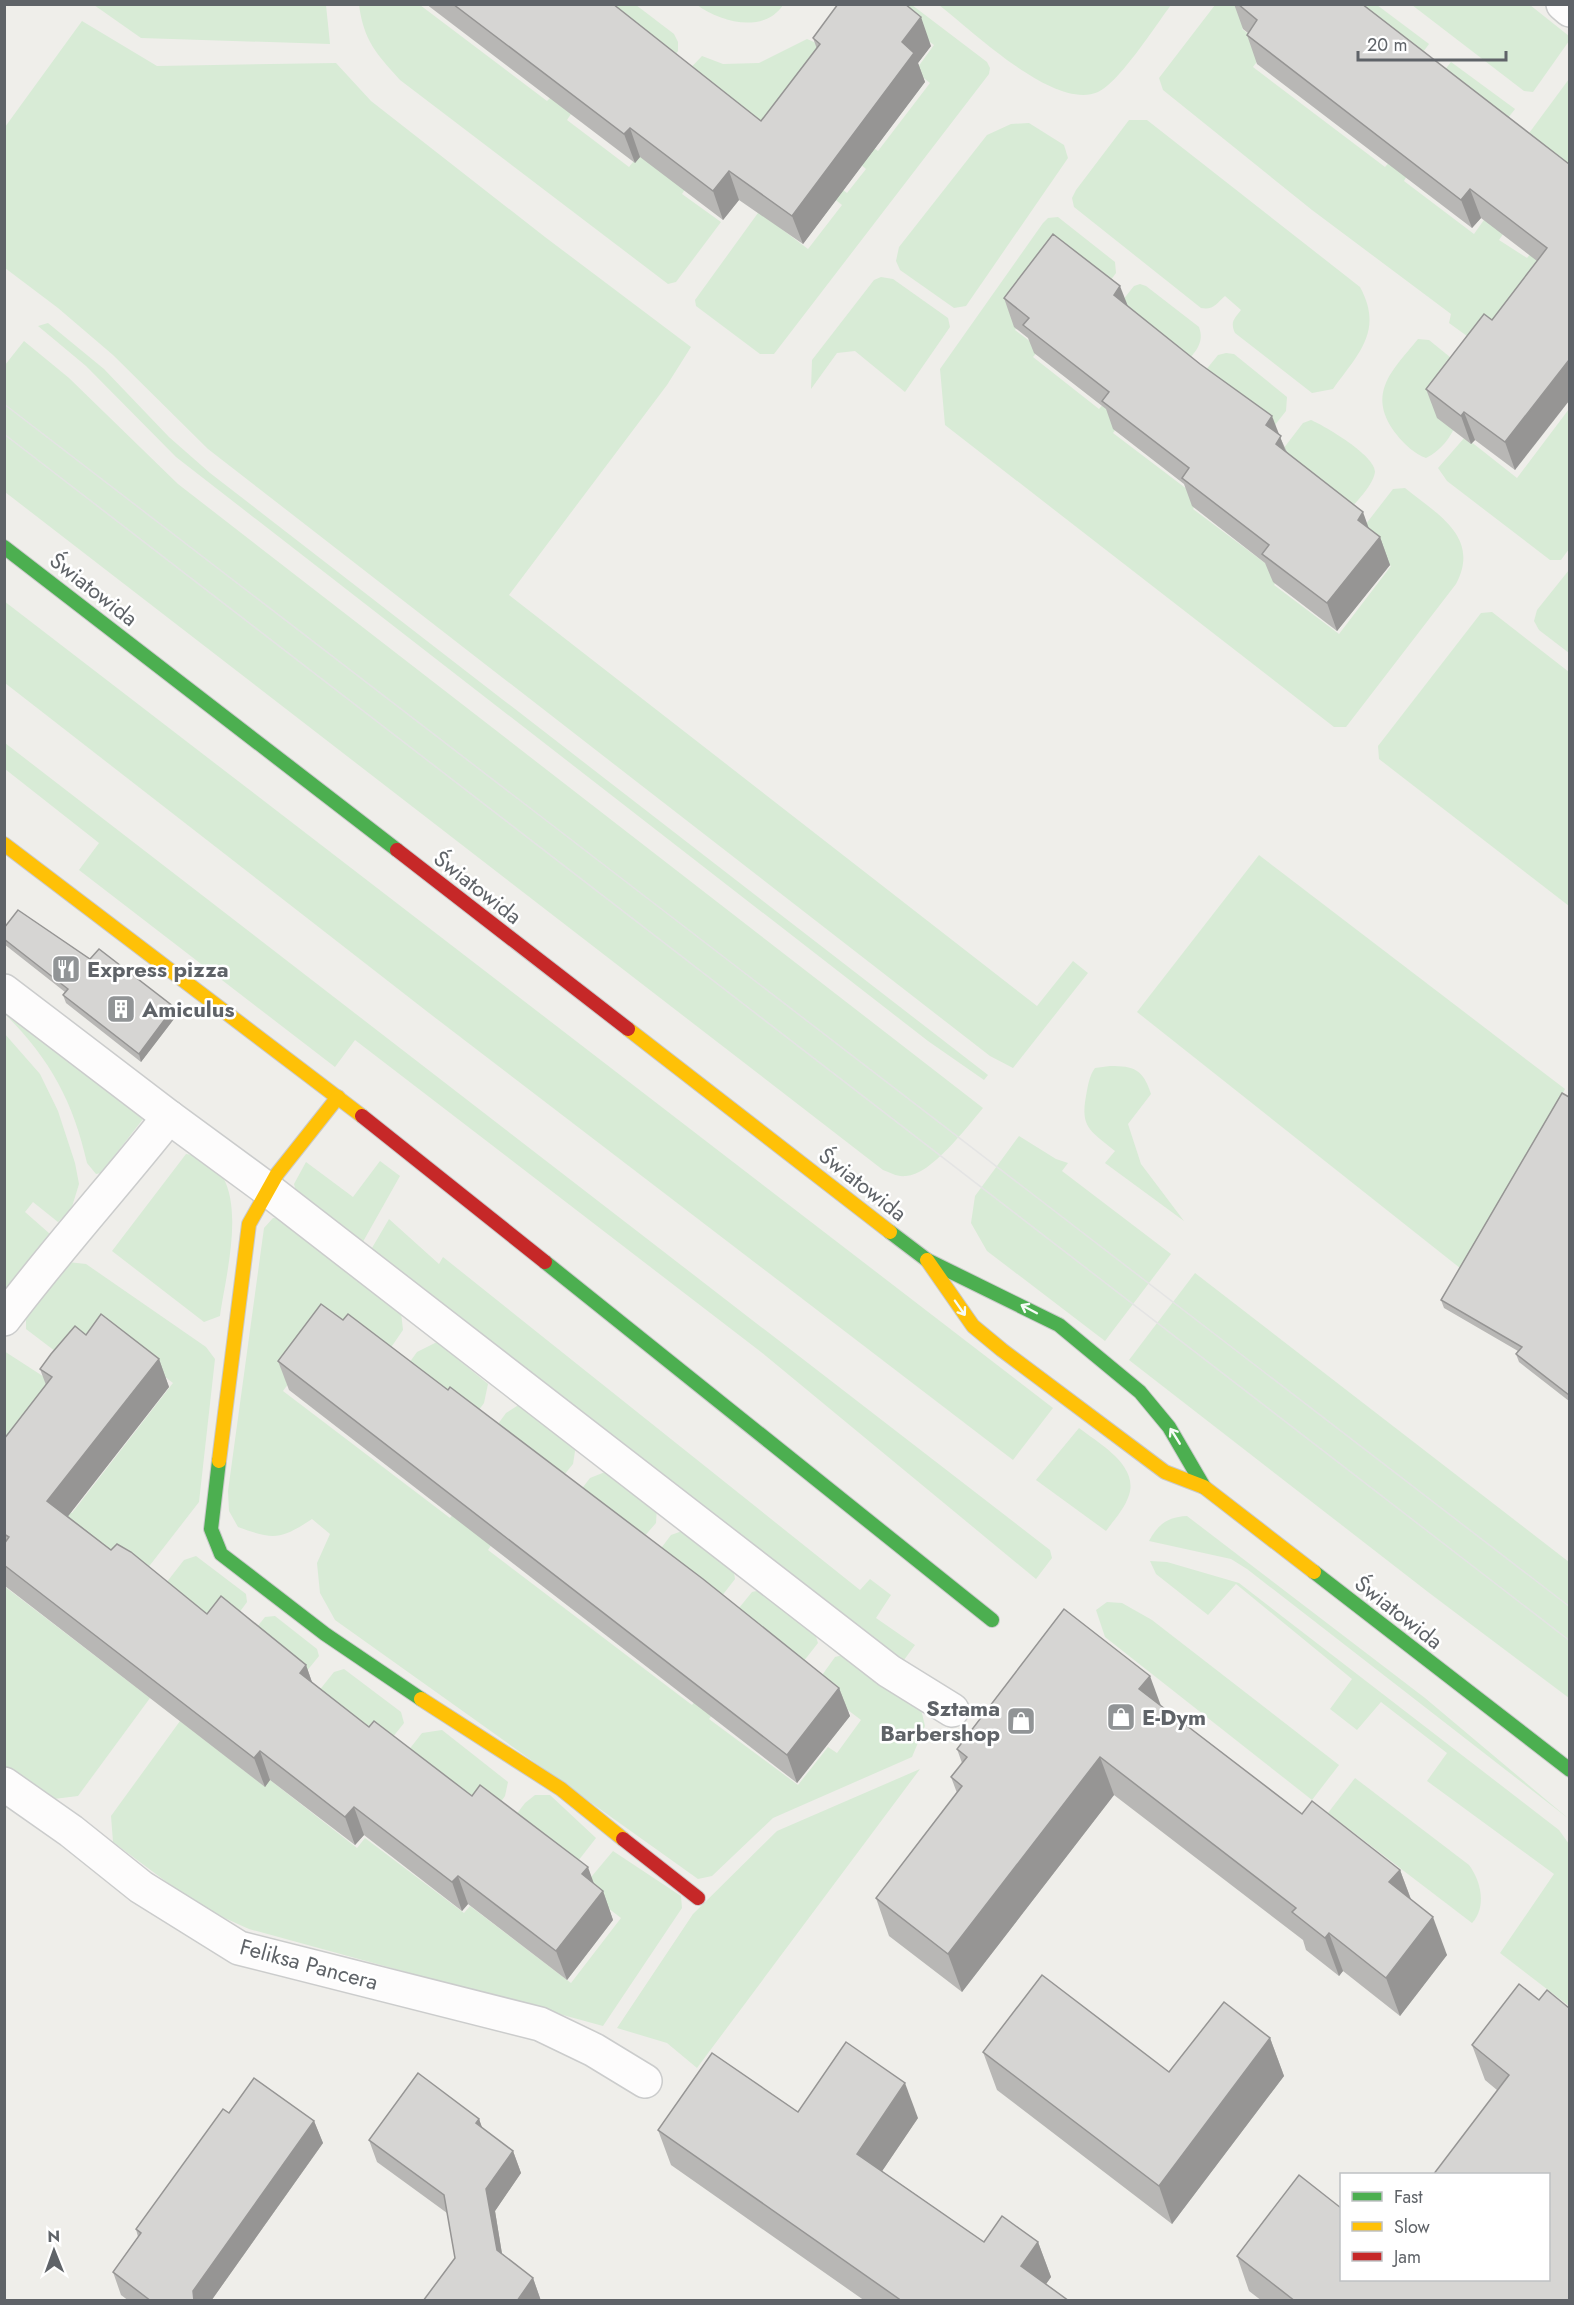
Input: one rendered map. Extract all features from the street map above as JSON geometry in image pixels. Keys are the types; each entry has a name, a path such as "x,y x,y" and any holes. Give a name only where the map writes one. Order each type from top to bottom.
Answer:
{"street":[{"path":"1563,4 1569,10"},
{"name":"Światowida","path":"4,547 927,1260 1059,1325 1140,1392 1169,1427 1204,1487"},
{"path":"4,844 338,1097 992,1620"},
{"path":"4,991 267,1189 879,1664 952,1710"},
{"path":"338,1097 267,1189 249,1224 231,1353 211,1528 221,1554 325,1634 455,1722 561,1789 698,1898"},
{"path":"4,1318 60,1246 94,1211 169,1117"},
{"name":"Światowida","path":"927,1260 973,1326 1002,1350 1165,1472 1204,1487 1569,1770"},
{"name":"Feliksa Pancera","path":"4,1784 71,1831 141,1887 239,1948 540,2024 594,2050 645,2081"}],"green space":[{"path":"94,5 326,5 330,44 141,38"},
{"path":"359,5 420,5 547,101 552,96 573,111 567,120 629,167 642,151 687,186 682,194 721,222 676,282 668,284 400,80 372,46 364,28"},
{"path":"600,5 636,5 674,34 678,42 678,51 664,69"},
{"path":"697,5 783,5 765,20 742,22 717,16"},
{"path":"880,5 912,5 987,62 990,68 989,74 774,354 760,354 696,306 695,300 763,206 779,227 808,249 842,205 832,197 839,187 847,193 866,169 859,163 871,146 878,151 930,83 915,71 934,45"},
{"path":"939,5 1171,5 1137,53 1107,86 1098,92 1080,95 1059,90 1037,80 993,49"},
{"path":"1215,5 1261,5 1242,29 1267,48 1253,67 1385,167 1392,159 1409,172 1404,181 1474,234 1486,217 1505,231 1499,240 1527,258 1531,253 1560,275 1489,352 1449,323 1451,314 1312,210 1163,90 1159,78"},
{"path":"1354,5 1377,5 1429,44 1415,63"},
{"path":"1412,5 1530,5 1569,36 1569,41 1533,92 1524,91"},
{"path":"82,21 157,66 336,63 371,101 691,347 667,385 509,595 1037,1006 1073,961 1088,973 1013,1068 990,1056 208,449 113,355 58,308 5,268 5,127"},
{"path":"807,39 833,56 774,152 679,80 702,56 723,64 759,63"},
{"path":"1451,62 1515,109 1501,127 1437,80"},
{"path":"1569,79 1569,182 1521,144"},
{"path":"1129,120 1147,120 1360,287 1367,303 1369,329 1359,353 1333,389 1312,393 1235,333 1234,321 1241,310 1225,296 1212,307 1201,308 1074,207 1072,198 1076,190"},
{"path":"1029,123 1064,145 1068,158 966,306 954,308 900,270 896,261 899,247 987,135 1011,124"},
{"path":"1058,217 1115,262 1116,273 1105,288 1068,260 1015,330 1040,349 1033,357 1099,409 1106,401 1125,417 1113,433 1200,499 1193,509 1281,575 1274,585 1339,634 1391,566 1370,550 1362,529 1393,489 1405,488 1430,507 1452,528 1459,540 1463,553 1462,567 1456,584 1346,727 1334,727 945,425 940,369 1043,223 1048,218"},
{"path":"881,277 893,279 948,318 950,327 905,392 855,351 837,353 811,389 812,360 874,280"},
{"path":"1140,284 1146,286 1199,327 1200,343 1185,364 1131,322 1137,313 1122,301 1134,286"},
{"path":"48,323 104,369 169,437 210,473 988,1075 984,1080 928,1041 176,457 86,366 38,326"},
{"path":"1418,339 1429,340 1472,375 1462,410 1452,433 1437,451 1426,458 1414,452 1400,438 1388,420 1383,407 1383,395 1391,373"},
{"path":"24,341 69,378 178,484 983,1108 948,1149 926,1168 916,1174 906,1176 883,1170 5,492 5,365"},
{"path":"1234,354 1287,397 1286,411 1264,439 1201,376 1218,355"},
{"path":"1569,409 1569,549 1561,560 1550,560 1447,481 1438,468 1465,437 1517,478"},
{"path":"1311,420 1349,442 1373,465 1375,472 1371,483 1345,515 1280,453 1303,423"},
{"path":"1569,570 1569,653 1539,630 1534,621 1537,610"},
{"path":"4,601 1053,1408 1013,1460 429,1013 5,683"},
{"path":"1492,612 1569,672 1569,906 1379,759 1378,746 1481,613"},
{"path":"5,743 1050,1550 1052,1558 1036,1579 761,1352 355,1040 335,1067 79,870 99,843 5,769"},
{"path":"1259,855 1565,1089 1465,1272 1137,1012"},
{"path":"4,1004 143,1112 143,1119 101,1173 96,1174 87,1163 75,1120 58,1082 35,1048 5,1014"},
{"path":"4,1033 40,1074 58,1111 75,1163 79,1184 71,1210 58,1222 33,1202 25,1212 50,1234 5,1292"},
{"path":"1110,1066 1131,1068 1145,1079 1151,1094 1128,1124 1141,1164 1184,1221 1105,1163 1115,1151 1089,1128 1086,1122 1085,1107 1088,1085 1093,1071 1095,1068"},
{"path":"1019,1136 1056,1159 1068,1163 1062,1171 1171,1254 1105,1341 987,1251 971,1223 975,1196"},
{"path":"186,1154 208,1161 223,1176 230,1197 231,1247 220,1316 204,1322 112,1251"},
{"path":"380,1161 400,1176 360,1247 298,1199 294,1184 306,1162 353,1197"},
{"path":"273,1218 283,1218 401,1312 403,1330 383,1359 330,1328 283,1391 450,1518 457,1509 496,1538 488,1550 692,1705 701,1694 718,1707 709,1719 798,1785 828,1747 837,1753 861,1720 815,1685 835,1657 847,1654 921,1709 925,1726 912,1757 773,1818 712,1876 698,1879 335,1620 320,1593 317,1563 330,1534 312,1519 284,1534 269,1536 260,1534 238,1527 229,1511 228,1491 264,1228"},
{"path":"389,1219 439,1264 443,1257 860,1590 870,1579 891,1595 876,1618 915,1645 901,1664 369,1253"},
{"path":"68,1262 86,1264 206,1347 215,1359 199,1502 140,1578 51,1522 63,1506 72,1513 173,1383 113,1337 72,1364 26,1329 26,1313"},
{"path":"1195,1273 1569,1562 1569,1698 1428,1592 1129,1360"},
{"path":"437,1342 488,1384 484,1403 471,1421 402,1373 417,1352"},
{"path":"4,1351 55,1384 5,1475"},
{"path":"520,1404 576,1445 573,1464 556,1485 490,1435 506,1413"},
{"path":"1079,1428 1115,1456 1123,1465 1131,1484 1127,1500 1106,1531 1036,1480"},
{"path":"610,1470 657,1506 656,1523 629,1554 574,1499 590,1478"},
{"path":"1187,1516 1425,1698 1569,1819 1247,1569 1231,1559 1149,1541 1164,1522"},
{"path":"685,1530 733,1566 735,1579 714,1606 647,1567 671,1535"},
{"path":"196,1556 246,1594 247,1602 219,1640 159,1592 184,1560"},
{"path":"1150,1561 1167,1562 1239,1583 1559,1830 1569,1844 1569,2006 1500,1953 1554,1874 1427,1781 1447,1753 1381,1702 1357,1730 1330,1709 1352,1679 1236,1584 1208,1615 1156,1574"},
{"path":"4,1586 150,1698 78,1796 54,1799 5,1766"},
{"path":"761,1590 813,1628 818,1643 796,1671 730,1619 752,1592"},
{"path":"1107,1602 1122,1603 1152,1620 1339,1765 1312,1800 1105,1637 1096,1610"},
{"path":"275,1616 317,1649 319,1656 288,1694 236,1653 265,1617"},
{"path":"344,1669 401,1712 404,1723 381,1752 306,1707 334,1672"},
{"path":"180,1721 264,1786 270,1780 357,1848 365,1838 464,1913 470,1906 571,1983 621,1918 599,1901 587,1882 613,1851 681,1896 682,1908 603,2026 249,1929 200,1907 113,1842 111,1816"},
{"path":"442,1730 508,1782 505,1796 487,1821 397,1765 422,1733"},
{"path":"920,1769 697,2068 667,2043 617,2028 693,1914 777,1831"},
{"path":"1355,1778 1469,1865 1477,1879 1481,1894 1480,1909 1472,1923 1328,1813"},
{"path":"535,1795 550,1795 596,1838 571,1870 502,1833 525,1803"}],"building":[{"path":"453,4 613,4 761,121 820,44 813,38 838,4 905,4 921,17 902,42 914,53 792,216 729,171 713,191 630,128 624,134"},
{"path":"1238,4 1362,4 1569,164 1569,360 1505,442 1464,412 1461,416 1426,389 1484,314 1492,320 1547,248 1470,189 1461,200 1247,35 1257,20"},
{"path":"1053,234 1120,286 1114,295 1200,364 1272,416 1266,425 1281,436 1276,444 1363,512 1358,520 1380,537 1327,603 1262,554 1269,545 1182,478 1189,468 1102,401 1109,392 1023,325 1029,318 1004,298"},
{"path":"18,910 90,959 99,949 174,1007 139,1054 63,995 68,989 4,939 4,928"},
{"path":"1562,1093 1569,1097 1569,1395 1516,1354 1522,1347 1441,1300"},
{"path":"321,1304 343,1320 348,1314 448,1390 450,1387 703,1579 839,1688 787,1755 278,1361"},
{"path":"101,1314 159,1359 47,1501 111,1550 117,1544 131,1552 207,1614 221,1596 306,1665 300,1673 369,1727 374,1721 472,1796 480,1785 588,1867 582,1874 603,1891 556,1951 458,1876 452,1882 354,1807 345,1817 260,1751 254,1758 4,1565 4,1544 9,1537 4,1534 4,1439 52,1377 40,1369 51,1354 75,1326 86,1335"},
{"path":"1064,1609 1150,1676 1139,1689 1302,1814 1312,1801 1400,1870 1389,1882 1433,1917 1386,1978 1329,1933 1325,1938 1292,1912 1296,1908 1100,1757 948,1954 876,1898 962,1786 951,1777 967,1757 957,1749"},
{"path":"1042,1975 1169,2072 1224,2002 1270,2038 1159,2186 983,2052"},
{"path":"1519,1984 1539,2000 1547,1990 1569,2008 1569,2301 1295,2301 1237,2256 1299,2175 1340,2207 1340,2281 1550,2281 1550,2173 1435,2173 1509,2075 1472,2045"},
{"path":"846,2042 905,2083 857,2154 984,2242 1002,2216 1038,2242 1021,2266 1069,2301 902,2301 658,2130 712,2053 798,2112"},
{"path":"418,2073 479,2119 476,2123 513,2151 486,2189 497,2250 533,2278 517,2301 423,2301 455,2258 444,2195 369,2140"},
{"path":"254,2078 314,2121 193,2291 194,2301 151,2301 113,2272 141,2233 136,2229 223,2109 229,2113"}],"tram line":[{"path":"4,404 1570,1607"},
{"path":"4,434 1570,1641"}],"traffic: fast":[{"path":"4,547 397,850"},
{"path":"890,1232 927,1260 1059,1325 1140,1392 1169,1427 1204,1487"},
{"path":"545,1262 992,1620"},
{"path":"219,1461 211,1529 221,1554 325,1634 421,1699"},
{"path":"1314,1572 1570,1770"}],"traffic: slow":[{"path":"4,844 362,1116"},
{"path":"628,1029 890,1232"},
{"path":"219,1461 249,1224 277,1174 338,1097"},
{"path":"927,1260 973,1326 1002,1350 1165,1472 1204,1487 1314,1572"},
{"path":"421,1699 561,1789 623,1839"}],"traffic: jam":[{"path":"397,850 628,1029"},
{"path":"362,1116 545,1262"},
{"path":"623,1839 698,1898"}],"place":[{"name":"Express pizza","path":"66,969"},
{"name":"Amiculus","path":"121,1009"},
{"name":"E-Dym","path":"1121,1717"},
{"name":"Sztama Barbershop","path":"1021,1721"}]}
